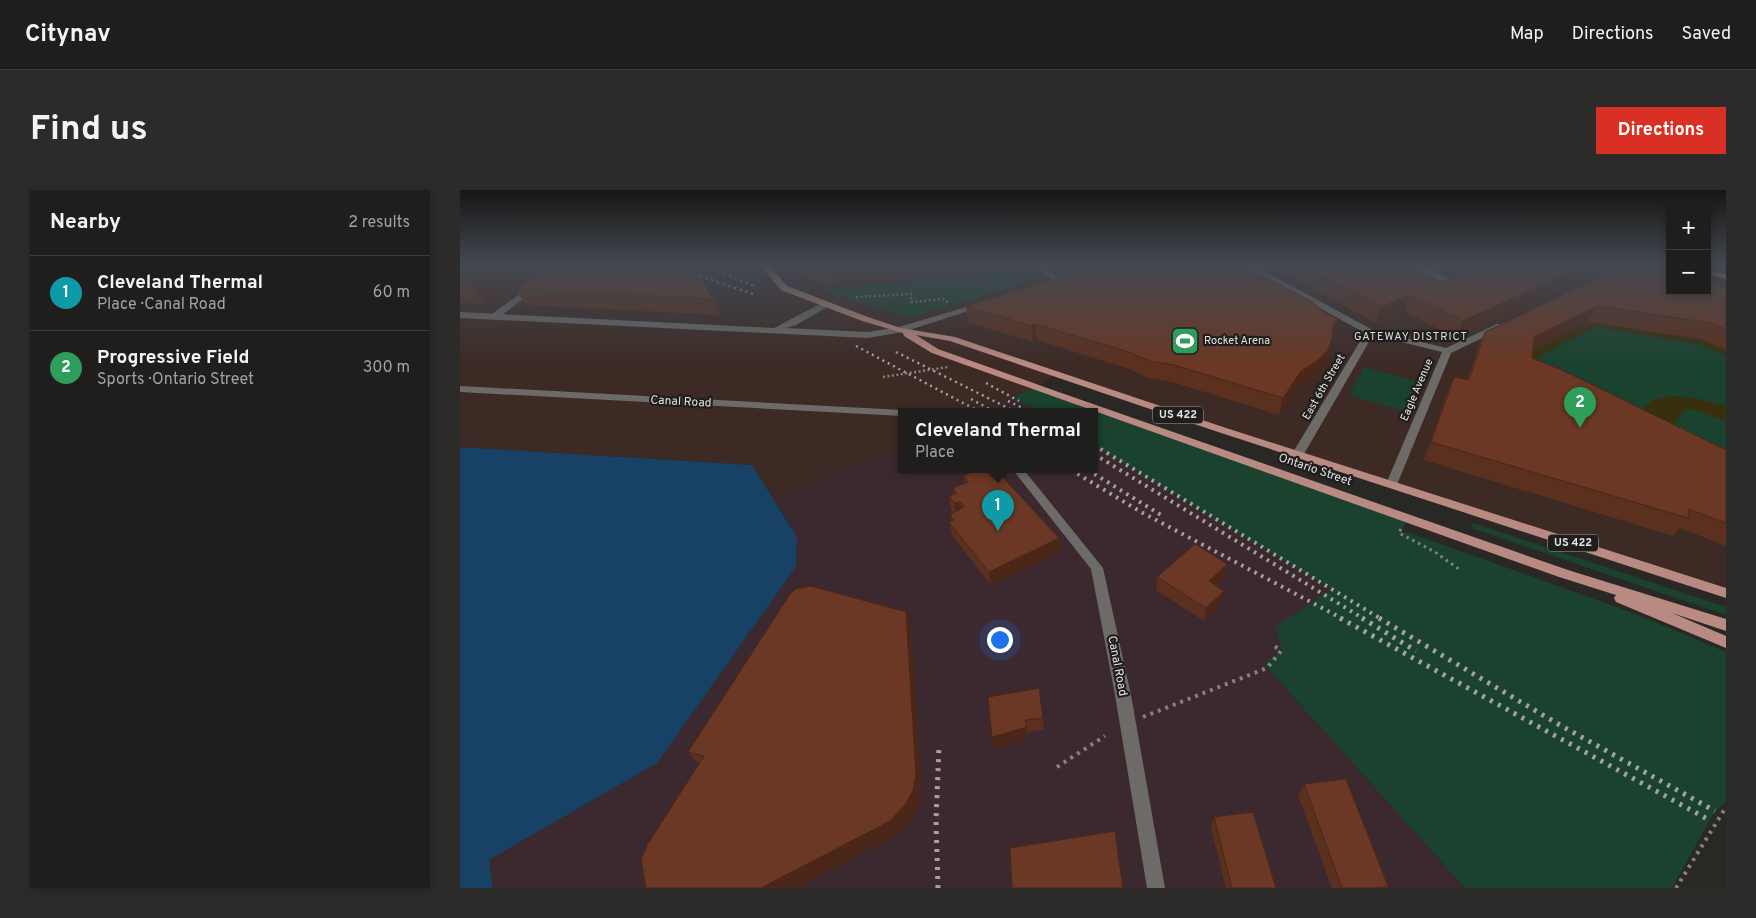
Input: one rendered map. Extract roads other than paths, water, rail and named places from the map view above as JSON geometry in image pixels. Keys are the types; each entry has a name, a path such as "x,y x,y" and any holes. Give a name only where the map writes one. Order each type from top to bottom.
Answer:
{"main road":[{"name":"Ontario Street","path":"809,298 900,330 952,339 1298,454 1726,592"},
{"name":"Ontario Street","path":"900,330 935,351 1096,408"},
{"name":"Ontario Street","path":"1098,409 1564,574 1726,625"},
{"path":"1564,574 1726,642"}],"street":[{"path":"495,316 521,298"},
{"path":"1306,298 1370,332 1447,351"},
{"path":"460,314 861,335 900,330 935,321 992,302"},
{"path":"766,331 793,323 826,304"},
{"name":"Eagle Avenue","path":"1392,484 1447,351 1510,321"},
{"name":"East 6th Street","path":"1298,454 1370,332"},
{"name":"Canal Road","path":"460,389 898,413"},
{"name":"Canal Road","path":"1020,473 1097,568 1123,695 1156,888"}],"water":[{"path":"460,447 752,465 797,537 796,567 657,763 489,860 493,888 460,888"}],"railway":[{"path":"856,346 972,408"},
{"path":"896,352 1008,408"},
{"path":"986,383 1019,401"},
{"path":"971,399 988,408"},
{"path":"1008,401 1023,408"},
{"path":"1098,447 1381,619"},
{"path":"1098,456 1364,619"},
{"path":"1076,473 1141,512 1343,619"},
{"path":"1093,473 1161,515"},
{"path":"1340,618 1711,821"},
{"path":"1362,618 1416,651"},
{"path":"1379,618 1558,724 1715,811"},
{"path":"938,888 936,821 939,746"}],"place":[{"name":"Rocket Arena","path":"1185,341"},
{"name":"Progressive Field","path":"1580,428"},
{"name":"Cleveland Thermal","path":"998,531"}],"district":[{"name":"GATEWAY DISTRICT","path":"1411,337"}]}
